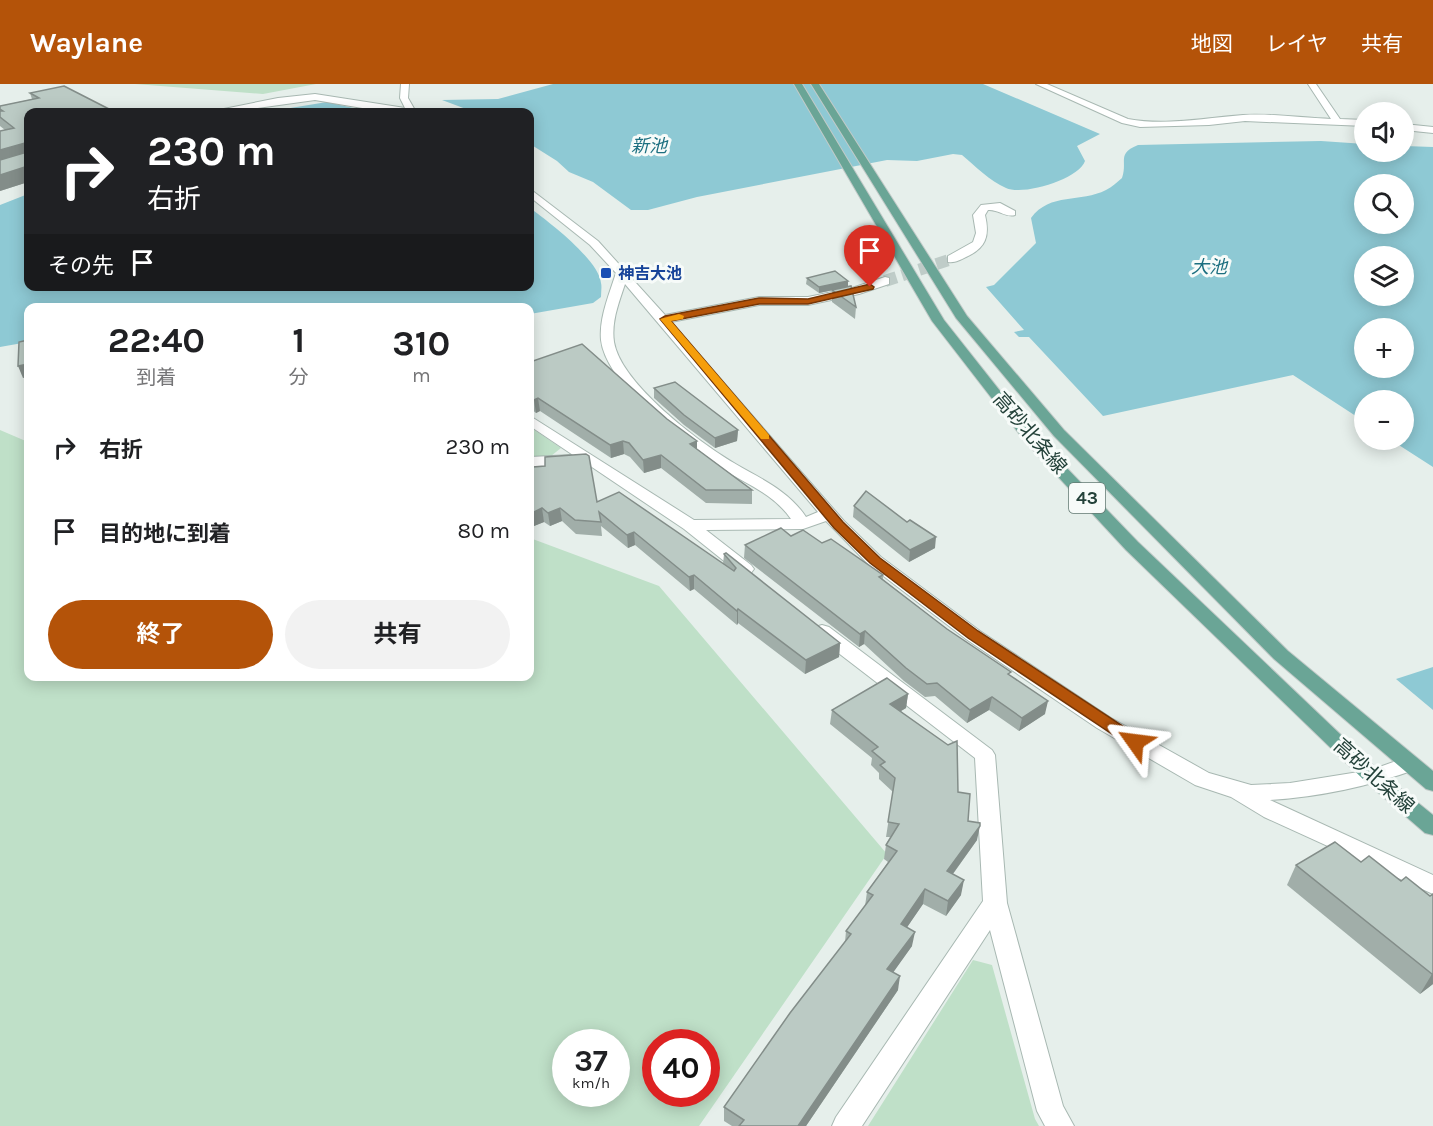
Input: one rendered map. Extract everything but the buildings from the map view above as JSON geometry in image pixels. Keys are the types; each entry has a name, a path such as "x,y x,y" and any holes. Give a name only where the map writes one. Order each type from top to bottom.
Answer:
{"main road":[{"name":"高砂北条線","path":"798,84 938,321 1029,437 1132,546 1373,777 1433,827"},
{"name":"高砂北条線","path":"815,84 962,318 1059,433 1281,655 1433,783"}],"street":[{"path":"405,84 404,98 409,108"},
{"path":"1040,84 1125,121 1140,124 1209,122 1245,118 1354,122"},
{"path":"1312,84 1336,120"},
{"path":"241,108 314,97 378,108"},
{"path":"1414,127 1433,130"},
{"path":"534,195 594,243 665,319 830,513 875,561 973,635 1104,723 1151,751 1202,778 1233,790 1272,811 1433,885"},
{"path":"952,259 976,249 981,242 983,228 979,215 985,207 1000,206 1011,213"},
{"path":"622,273 607,327 608,346 616,367 630,386 653,407 718,460 784,500 803,524"},
{"path":"665,319 759,301 808,302 885,281"},
{"path":"534,423 690,525 762,583"},
{"path":"534,462 586,457"},
{"path":"690,525 803,524 830,513"},
{"path":"807,620 985,755 995,903 1051,1111 1060,1126"},
{"path":"1233,790 1251,793 1290,790 1373,777 1410,764"},
{"path":"846,1126 995,903"}],"green space":[{"path":"135,84 316,84 263,94"},
{"path":"0,430 24,440 24,681 534,681 534,539 659,586 887,854 720,1096 720,1029 642,1029 642,1107 712,1107 699,1126 0,1126"},
{"path":"534,430 561,448 551,456 534,458"},
{"path":"973,960 992,965 1035,1119 1039,1126 868,1126"}],"water":[{"name":"新池","path":"553,84 983,84 1100,134 1077,146 1085,161 1081,168 1073,174 1050,184 1025,190 1014,190 1000,185 962,155 953,154 917,161 887,160 697,197 648,210 631,210 593,182 569,172 557,161 534,147 534,108 463,108 442,100 498,99"},
{"path":"327,102 353,108 290,108"},
{"name":"大池","path":"1321,141 1354,143 1354,162 1414,162 1414,146 1433,147 1433,467 1407,450 1414,450 1414,390 1354,390 1354,415 1293,375 1103,416 1029,337 1019,337 1014,332 1024,330 986,287 994,285 1036,243 1031,218 1039,210 1056,201 1106,190 1122,178 1124,158 1131,148 1138,145"},
{"path":"24,196 24,291 534,291 534,211 592,263 601,283 601,297 593,303 534,313 534,303 24,303 24,343 0,347 0,205"},
{"path":"1433,667 1433,710 1396,679"}],"tunnel":[{"path":"885,281 952,259"}],"slow traffic":[{"path":"679,316 665,319 765,437"}],"place":[{"name":"神吉大池","path":"606,273"}],"route":[{"path":"870,287 808,302 759,301 665,319 838,525 875,561 973,635 1135,742"}]}
